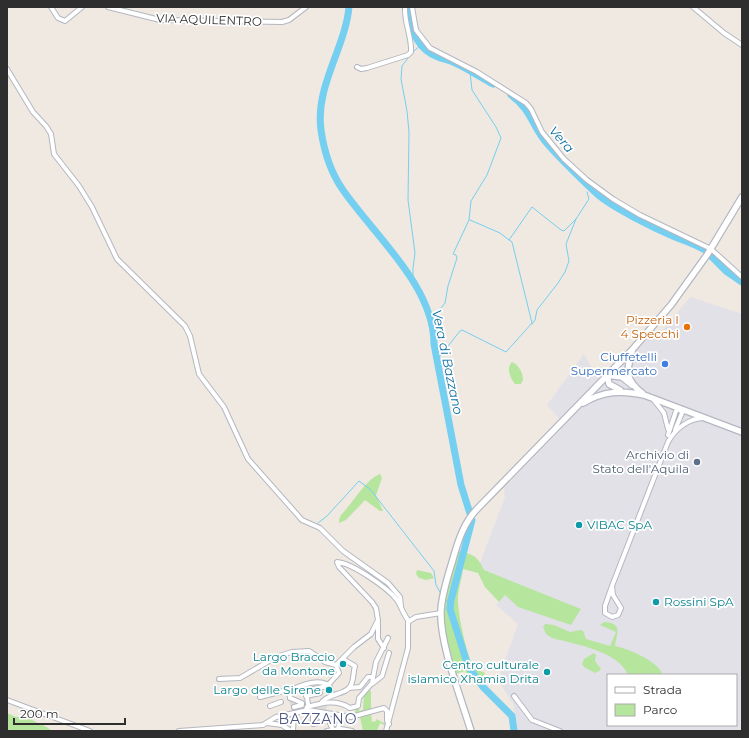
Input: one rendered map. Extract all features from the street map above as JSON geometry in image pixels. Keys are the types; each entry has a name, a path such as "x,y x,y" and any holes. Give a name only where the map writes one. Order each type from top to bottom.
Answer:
{"main road":[{"path":"471,731 446,644 441,613 442,600 459,539 472,513 632,350 680,295 709,252 742,197"},
{"path":"632,350 627,371 632,385"},
{"path":"607,375 622,377 647,396"},
{"path":"607,375 611,385 626,391 647,396 742,432"},
{"path":"577,406 602,394 626,391"}],"street":[{"path":"51,7 58,18 65,21 82,7"},
{"name":"VIA AQUILENTRO","path":"108,7 160,20 283,22 289,20 306,7"},
{"path":"357,67 363,69 408,55 411,52 412,42 405,14 405,7"},
{"path":"412,7 416,30 425,43 436,52 477,72 526,103 531,109 542,132 564,159 587,180 613,199 640,215 709,252 742,277"},
{"path":"693,7 742,46"},
{"path":"7,69 33,112 48,130 54,154 79,186 92,206 117,260 185,326 190,336 199,374 224,407 248,459 301,519 320,528 343,551 388,583 399,596 402,603 401,606"},
{"path":"647,396 658,404 666,416 670,435"},
{"path":"612,586 613,595 621,608 618,615 612,617 606,615 604,610 612,586 670,435 682,413 680,409"},
{"path":"670,435 690,422 698,419 706,419"},
{"path":"384,648 379,640 379,625 374,604 339,567 338,562 379,584 391,593 401,606 409,622 408,648 386,731"},
{"path":"409,622 416,617 441,613"},
{"path":"336,665 353,648 371,634 378,622"},
{"path":"372,684 372,677 377,660 388,638"},
{"path":"219,679 240,678 276,657 293,652 309,652 327,662 336,665"},
{"path":"323,702 339,703 350,708 358,706 359,698 382,676 389,653"},
{"path":"343,659 355,667 349,688"},
{"path":"308,704 306,696 307,690 329,685 339,673 336,665"},
{"path":"306,710 307,707 323,702 332,695 349,688 360,687 368,677 372,677"},
{"path":"260,697 274,692 289,691 307,684 329,685"},
{"path":"329,685 332,695"},
{"path":"286,700 289,691"},
{"path":"306,696 319,691 323,702"},
{"path":"514,696 532,720 560,731"},
{"path":"7,700 90,731"},
{"path":"270,706 286,700 314,706"},
{"path":"294,708 302,706 302,704"},
{"path":"333,730 346,717 350,708"},
{"path":"267,724 276,717 306,710 346,717 360,715 384,708 387,711 387,721 389,724"},
{"path":"179,731 257,726 267,724 281,725 292,731 294,713"},
{"path":"323,719 321,718 322,715 313,714 313,724 321,723 323,719 325,713"},
{"path":"330,724 333,730"},
{"path":"333,730 352,731"}],"shaded area":[{"path":"690,297 742,314 742,731 516,731 513,704 500,683 501,671 518,624 496,605 505,595 518,607 478,568 505,497 504,488 565,425 547,405 584,354 599,380 649,328 658,336"},
{"path":"289,700 303,702 305,707 327,701 326,714 317,725 312,725 312,713 305,713 304,707 292,713"}],"green space":[{"path":"512,362 519,367 523,380 521,384 515,384 510,376 509,367"},
{"path":"380,474 382,478 376,495 383,511 380,511 365,500 346,520 339,523 341,515 359,492 369,481"},
{"path":"457,551 477,558 484,570 581,609 571,625 518,607 505,595 499,602 485,587 478,573 463,569 458,605 463,633 473,665 485,673 482,682 472,680 465,671 456,674 443,625 443,603"},
{"path":"417,570 431,573 434,578 426,580 419,578 416,574"},
{"path":"604,622 614,624 617,630 615,646 628,650 649,660 662,674 627,674 623,667 606,654 552,638 546,634 543,627 545,624 554,625 570,632 581,630 583,631 586,639 610,646 616,632 600,625"},
{"path":"594,653 596,655 595,661 601,669 595,673 584,667 582,664 584,659"},
{"path":"368,689 371,691 371,710 356,715 355,708 359,707 359,711 363,710 364,693"},
{"path":"7,713 16,717 26,715 52,731 7,731"},
{"path":"371,713 372,722 376,721 376,719 386,724 386,726 380,723 377,731 363,731 360,717"}],"waterway":[{"name":"Vera di Bazzano","path":"349,7 342,38 322,98 320,114 324,146 332,169 343,190 400,262 424,302 431,323 461,485 472,520 450,609 468,666 483,687 512,716 514,731"},
{"name":"Vera","path":"409,7 413,30 416,37 425,49 438,57 463,67 493,84"},
{"path":"413,52 422,44"},
{"path":"411,54 402,66 401,79 409,132 408,200 415,253 413,284"},
{"path":"429,319 437,313 445,303 448,286 457,258 456,255 453,254 469,220 471,201 487,175 501,138 496,127 472,90 470,72"},
{"name":"Vera","path":"511,95 523,106 540,134 551,148 603,199 645,223 705,250"},
{"path":"470,220 500,233 509,240 532,207 564,231 576,219 589,199 587,192"},
{"path":"532,324 535,320 537,310 565,272 569,261 566,244 576,219"},
{"path":"437,360 462,330 506,352 532,323 512,242 509,240"},
{"name":"Vera","path":"711,256 726,271 742,282"},
{"path":"318,523 327,516 359,481 370,489 434,571 436,585 441,594"},
{"name":"Vera di Bazzano","path":"445,599 450,605"}],"place":[{"name":"Pizzeria I 4 Specchi","path":"687,327"},
{"name":"Ciuffetelli Supermercato","path":"665,364"},
{"name":"Archivio di Stato dell'Aquila","path":"697,462"},
{"name":"VIBAC SpA","path":"579,525"},
{"name":"Rossini SpA","path":"656,602"},
{"name":"Largo Braccio da Montone","path":"343,664"},
{"name":"Centro culturale islamico Xhamia Drita","path":"547,672"},
{"name":"Largo delle Sirene","path":"329,690"}],"district":[{"name":"BAZZANO","path":"318,719"}]}
